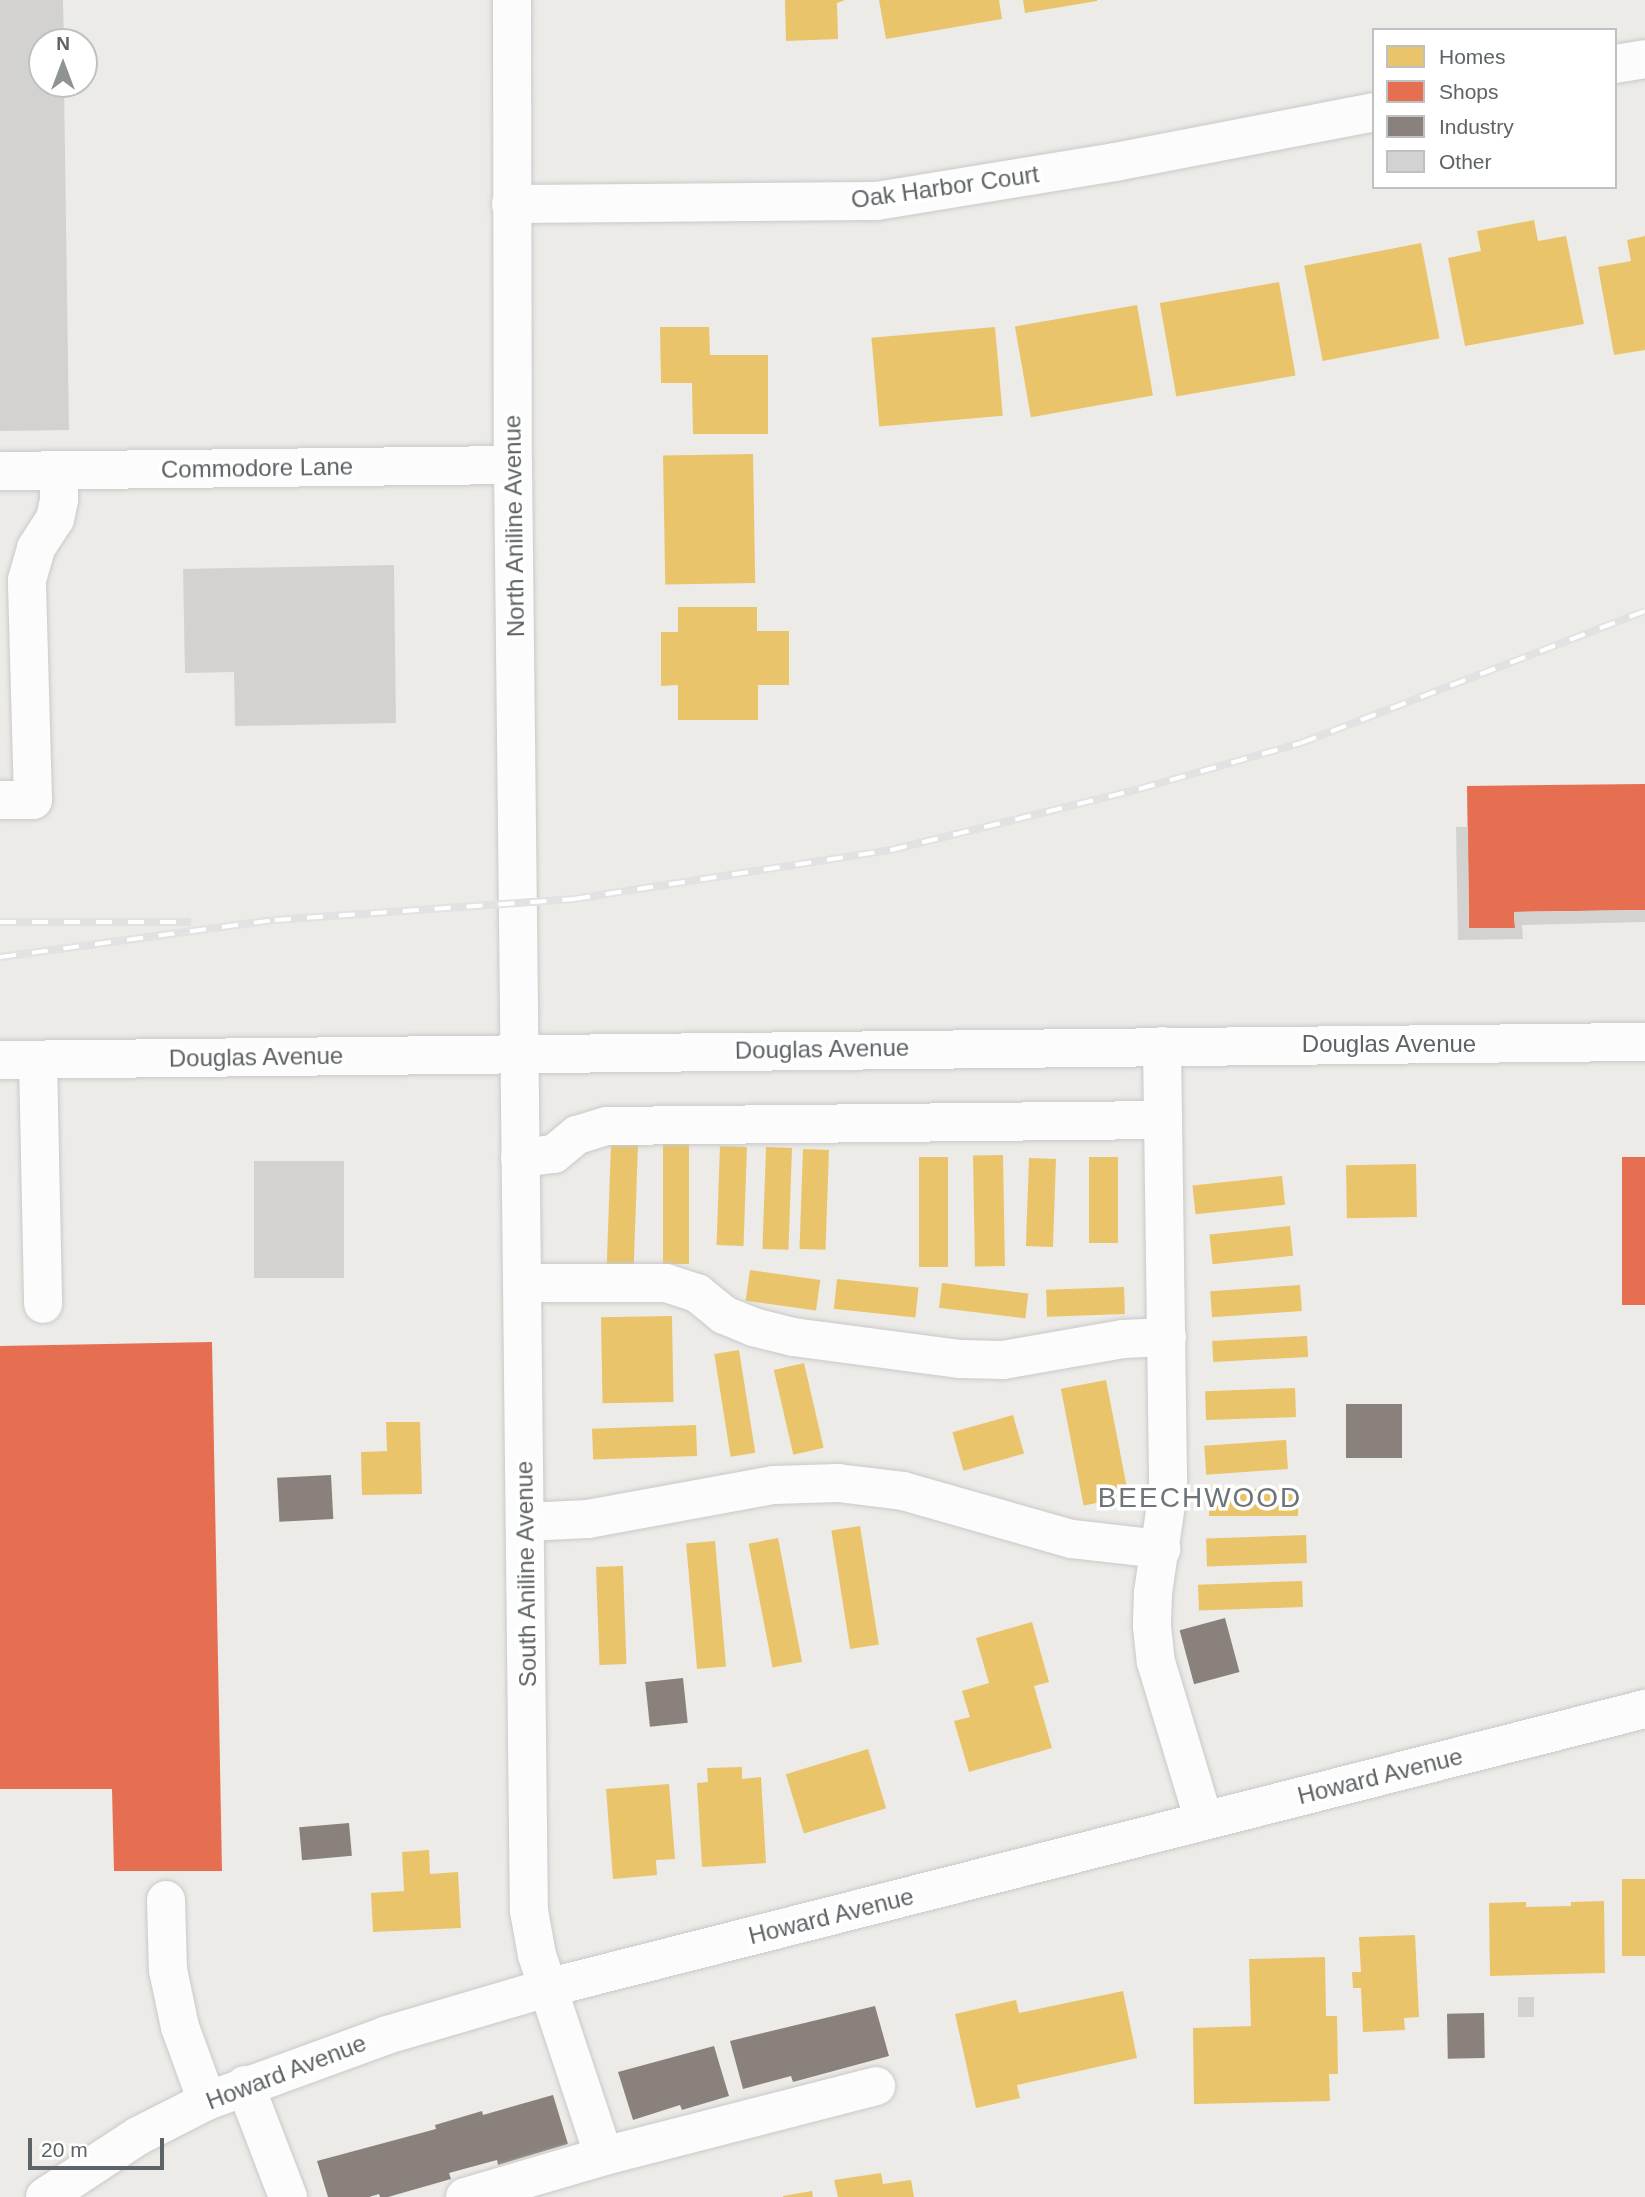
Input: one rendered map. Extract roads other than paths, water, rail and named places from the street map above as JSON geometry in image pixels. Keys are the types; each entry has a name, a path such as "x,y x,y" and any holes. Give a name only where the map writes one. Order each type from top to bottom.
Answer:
{"street":[{"name":"North Aniline Avenue","path":"512,0 511,204 519,1053"},
{"path":"1617,64 1645,59"},
{"name":"Oak Harbor Court","path":"511,204 877,201 1115,162 1372,111"},
{"name":"Commodore Lane","path":"0,471 513,465"},
{"path":"0,800 33,800 27,580 36,548 55,519 59,500 59,470"},
{"name":"Douglas Avenue","path":"0,1060 1645,1042"},
{"path":"1162,1046 1168,1490 1152,1615 1156,1662 1204,1821"},
{"name":"South Aniline Avenue","path":"519,1053 529,1911 547,1987 604,2156"},
{"path":"38,1060 43,1304"},
{"path":"520,1140 554,1154 577,1135 607,1126 1162,1120"},
{"path":"523,1283 666,1283 697,1293 724,1315 793,1337 961,1359 1003,1360 1123,1339 1167,1337"},
{"path":"525,1522 589,1519 774,1485 838,1483 902,1491 1072,1539 1161,1549"},
{"name":"Howard Avenue","path":"45,2197 138,2136 207,2101 387,2035 547,1987 1645,1709"},
{"path":"166,1900 168,1970 180,2027 207,2101"},
{"path":"245,2085 288,2197"},
{"path":"465,2197 604,2156 876,2086"}],"railway":[{"path":"0,957 275,920 574,899 891,850 1139,789 1301,743 1645,611"},
{"path":"0,922 191,922"}],"district":[{"name":"BEECHWOOD","path":"1200,1498"}]}
